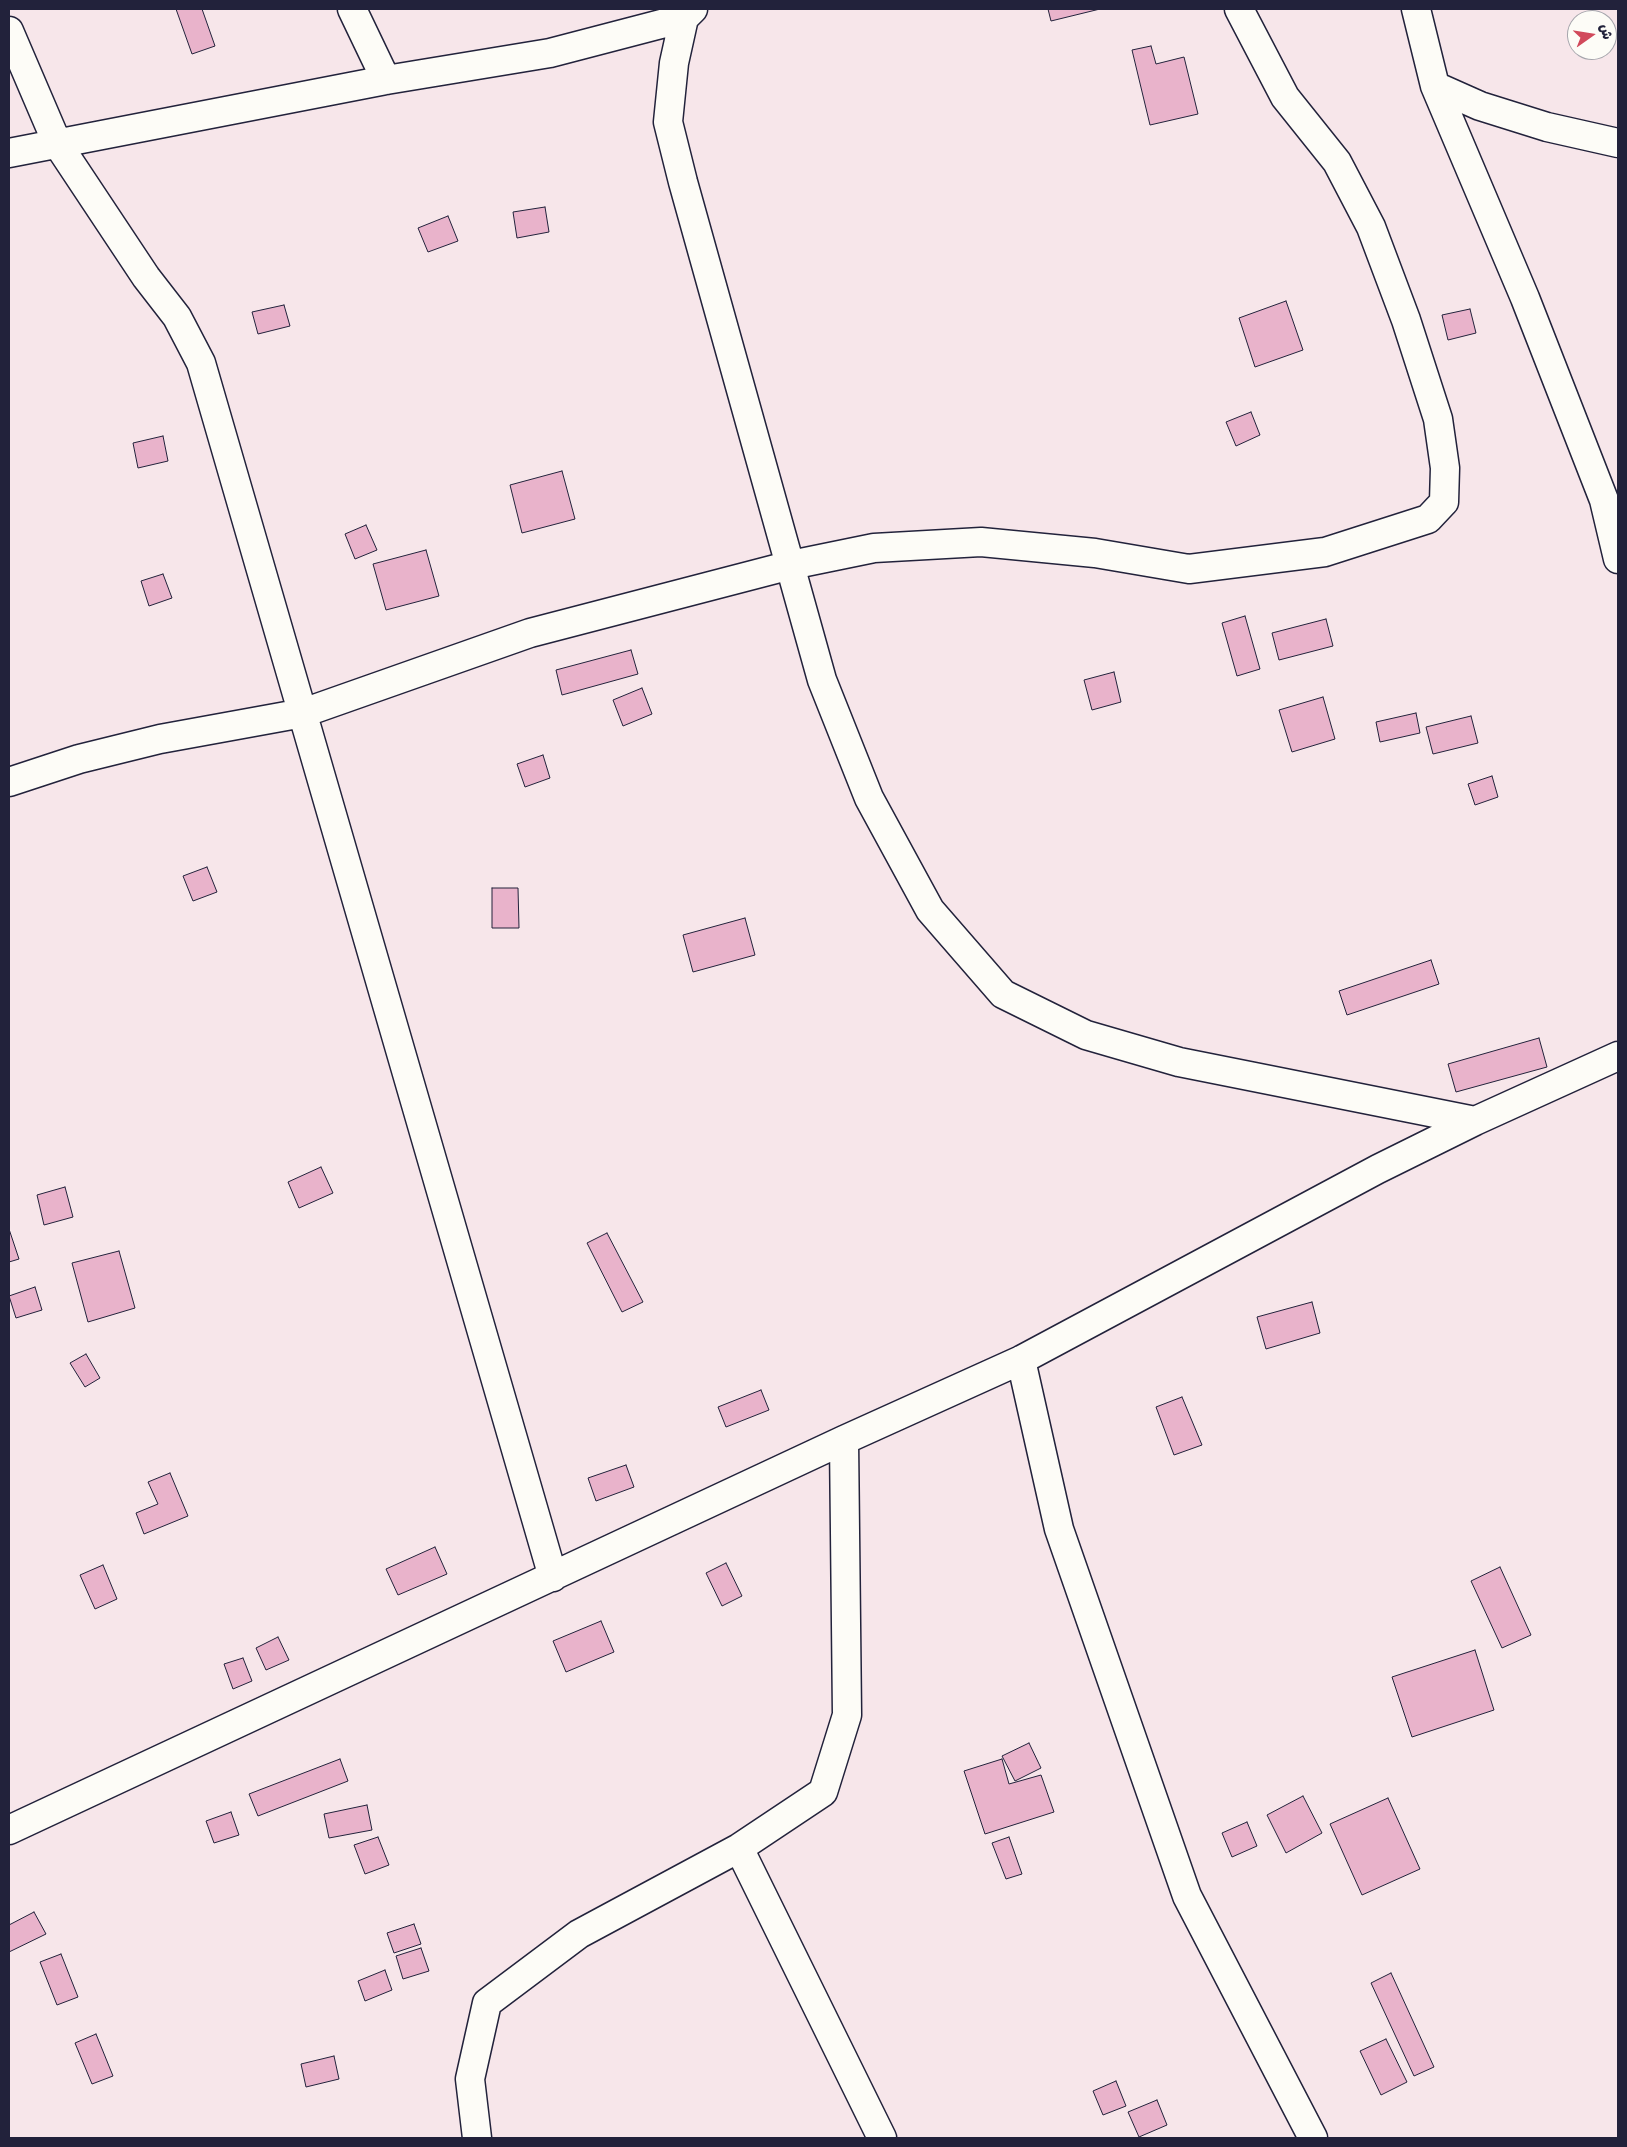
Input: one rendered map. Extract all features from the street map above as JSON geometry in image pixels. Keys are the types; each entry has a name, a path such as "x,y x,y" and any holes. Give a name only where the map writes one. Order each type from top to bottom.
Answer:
{"street":[{"path":"352,9 386,80"},
{"path":"9,782 79,759 160,739 303,713 530,633 791,565 874,548 981,542 1095,553 1189,569 1325,552 1428,519 1444,502 1445,468 1438,419 1406,320 1371,227 1337,162 1285,97 1239,9"},
{"path":"1416,9 1435,86 1526,298 1604,500 1618,559"},
{"path":"9,153 386,80 550,53 689,13"},
{"path":"689,13 674,63 668,122 822,680 869,798 930,910 1003,994 1086,1035 1179,1062 1475,1121"},
{"path":"9,31 57,143 146,277 177,317 201,363 552,1577"},
{"path":"1435,86 1480,106 1547,126 1618,143"},
{"path":"9,1830 844,1440 1021,1360 1378,1169 1475,1121 1618,1056"},
{"path":"1021,1360 1059,1529 1187,1896 1313,2138"},
{"path":"478,2138 470,2079 487,2003 579,1934 739,1848 824,1792 848,1715 844,1440"},
{"path":"739,1848 882,2138"}],"building":[{"path":"176,9 202,9 215,46 192,54"},
{"path":"1048,9 1100,9 1051,21"},
{"path":"1151,46 1156,64 1184,57 1198,114 1150,125 1132,50"},
{"path":"545,207 549,232 517,238 513,212"},
{"path":"448,216 458,241 428,252 418,228"},
{"path":"1286,301 1303,350 1255,367 1239,318"},
{"path":"284,305 290,326 258,334 252,312"},
{"path":"1470,309 1476,333 1448,340 1442,315"},
{"path":"1251,412 1260,435 1236,446 1226,422"},
{"path":"163,436 168,461 138,468 133,443"},
{"path":"562,471 575,519 522,533 510,485"},
{"path":"366,525 377,550 355,559 345,534"},
{"path":"426,550 439,596 386,610 373,564"},
{"path":"163,574 172,598 149,606 141,581"},
{"path":"1245,616 1260,669 1237,676 1222,623"},
{"path":"1326,619 1333,646 1279,660 1272,633"},
{"path":"631,650 638,674 562,695 556,670"},
{"path":"1114,672 1121,702 1092,710 1084,680"},
{"path":"642,688 652,714 623,726 613,700"},
{"path":"1323,697 1335,739 1292,752 1279,710"},
{"path":"1416,713 1420,733 1380,742 1376,722"},
{"path":"1471,716 1478,743 1433,754 1426,727"},
{"path":"543,755 550,778 525,787 517,764"},
{"path":"1492,776 1498,797 1475,805 1468,784"},
{"path":"207,867 217,892 193,901 183,876"},
{"path":"492,888 518,888 519,928 492,928"},
{"path":"745,918 755,955 693,972 683,935"},
{"path":"1431,960 1439,984 1347,1015 1339,991"},
{"path":"1539,1038 1547,1067 1456,1092 1448,1064"},
{"path":"321,1167 333,1193 299,1208 288,1182"},
{"path":"65,1187 73,1217 44,1225 37,1195"},
{"path":"9,1229 19,1259 9,1262"},
{"path":"607,1233 643,1302 622,1312 587,1243"},
{"path":"119,1251 135,1308 88,1322 72,1263"},
{"path":"35,1287 42,1310 16,1318 9,1296"},
{"path":"1312,1302 1320,1333 1266,1349 1257,1317"},
{"path":"86,1354 100,1378 85,1387 70,1363"},
{"path":"761,1390 769,1410 726,1427 718,1407"},
{"path":"1182,1397 1202,1445 1174,1455 1156,1407"},
{"path":"626,1465 634,1487 596,1501 588,1478"},
{"path":"170,1473 188,1516 144,1534 136,1513 158,1504 148,1482"},
{"path":"435,1547 447,1574 398,1595 386,1569"},
{"path":"726,1563 742,1596 722,1606 706,1573"},
{"path":"103,1565 117,1599 95,1609 80,1575"},
{"path":"1500,1567 1531,1635 1502,1648 1471,1581"},
{"path":"601,1621 614,1652 566,1672 553,1641"},
{"path":"278,1637 289,1660 266,1670 256,1648"},
{"path":"1475,1650 1494,1710 1412,1737 1392,1677"},
{"path":"243,1658 252,1681 233,1689 224,1664"},
{"path":"1029,1743 1041,1768 1015,1781 1002,1756"},
{"path":"340,1759 348,1781 258,1816 249,1794"},
{"path":"1002,1759 1009,1784 1041,1775 1054,1812 985,1834 964,1771"},
{"path":"1303,1796 1322,1833 1286,1853 1267,1815"},
{"path":"1388,1798 1420,1869 1362,1895 1330,1824"},
{"path":"367,1805 372,1830 329,1838 324,1814"},
{"path":"231,1812 239,1835 214,1843 206,1821"},
{"path":"1247,1822 1257,1846 1232,1857 1222,1833"},
{"path":"378,1837 389,1865 365,1874 354,1845"},
{"path":"1009,1837 1022,1874 1006,1879 992,1843"},
{"path":"34,1912 46,1934 9,1952 9,1925"},
{"path":"414,1924 421,1944 394,1953 387,1933"},
{"path":"421,1948 429,1971 403,1979 396,1956"},
{"path":"61,1954 78,1997 57,2005 40,1962"},
{"path":"385,1970 392,1990 365,2001 358,1981"},
{"path":"1391,1973 1434,2067 1414,2076 1371,1983"},
{"path":"96,2034 113,2076 92,2084 75,2043"},
{"path":"1386,2039 1407,2082 1381,2095 1360,2051"},
{"path":"334,2056 339,2079 306,2087 301,2064"},
{"path":"1116,2081 1126,2106 1103,2115 1093,2091"},
{"path":"1157,2100 1167,2125 1139,2137 1128,2112"}]}
